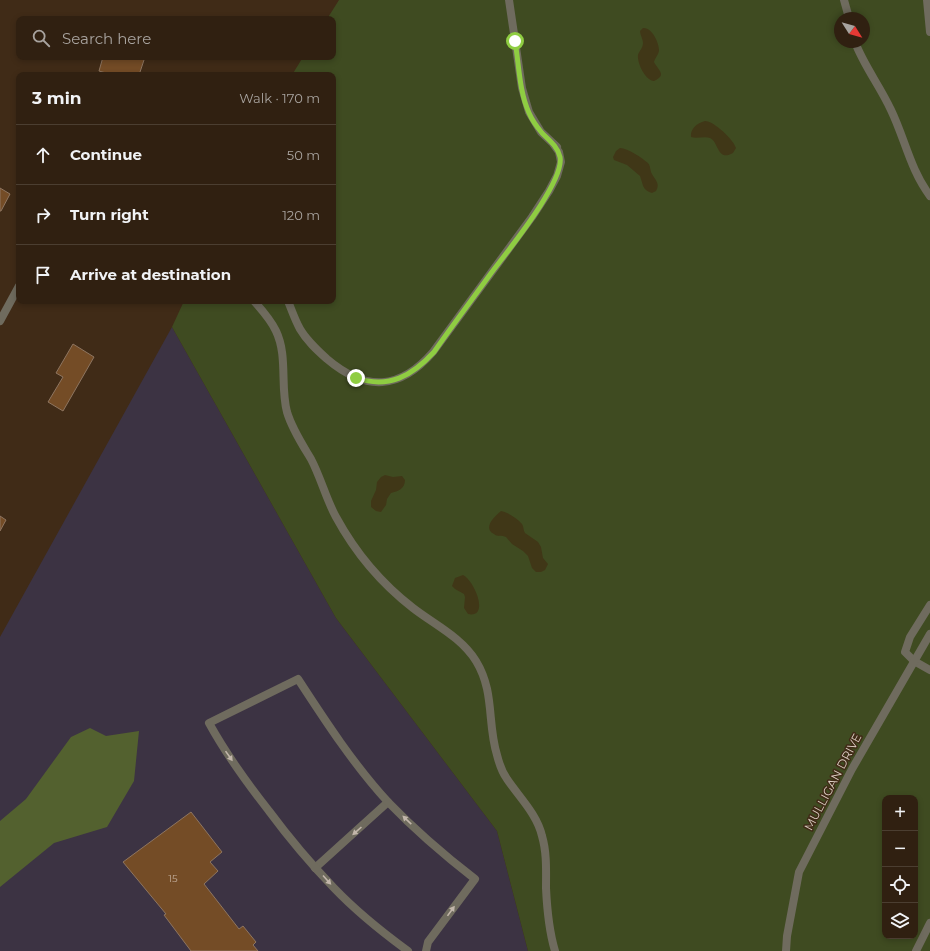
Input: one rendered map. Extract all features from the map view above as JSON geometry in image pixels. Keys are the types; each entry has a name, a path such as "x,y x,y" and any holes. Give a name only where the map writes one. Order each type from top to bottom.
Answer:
{"street":[{"path":"289,304 300,329 311,345 339,368 356,378 375,382 391,381 406,376 424,363 434,352 532,218 557,176 561,162 559,152 541,132 534,122 527,107 522,88 509,0"},
{"path":"844,0 847,12"},
{"path":"927,0 930,32"},
{"path":"858,48 891,109 915,173 930,196"},
{"path":"0,321 16,292"},
{"path":"256,304 276,330 280,342 283,389 287,413 297,436 311,460 336,516 348,536 363,558 395,593 467,648 482,672 487,685 494,743 502,769 506,778 535,818 542,834 546,852 546,890 549,927 555,951"},
{"path":"930,605 910,636 905,652 905,654 914,661 930,670"},
{"name":"MULLIGAN DRIVE","path":"786,951 787,936 799,872 852,769 930,634"},
{"path":"408,951 384,933 334,889 315,868 257,796 220,743 209,723 298,679 349,755 388,802 441,853 475,878 428,942 426,951"},
{"path":"315,868 388,802"},
{"path":"916,951 930,923"}],"shaded area":[{"path":"172,327 336,618 497,831 528,951 0,951 0,637"}],"green space":[{"path":"339,0 930,0 930,951 528,951 497,831 336,618 172,327 183,304 336,304 336,72 294,72 301,60 336,60 336,16 329,16"},
{"path":"90,728 106,736 139,731 134,781 107,827 54,843 0,887 0,821 26,799 71,737"}],"sand":[{"path":"643,28 646,28 652,33 659,47 654,62 660,70 661,75 654,81 648,78 642,71 638,58 643,43 640,31"},
{"path":"705,121 718,127 728,136 736,148 733,153 724,155 710,138 691,137 692,131 695,127 699,123"},
{"path":"620,148 631,151 648,163 658,186 656,191 652,193 646,190 640,176 627,165 614,160 613,157 616,151"},
{"path":"385,475 393,477 402,476 405,483 401,489 391,493 381,512 376,511 371,507 371,501 376,490 377,482"},
{"path":"501,511 509,514 522,524 525,533 538,542 541,547 543,558 548,564 545,570 536,572 532,568 528,556 523,551 512,544 506,537 495,535 489,529 491,522"},
{"path":"463,575 468,579 476,591 479,605 478,611 475,614 468,614 464,608 464,594 452,586 455,578"}],"building":[{"path":"102,60 144,60 140,72 99,71"},
{"path":"0,188 10,194 1,211 0,211"},
{"path":"73,344 94,357 63,411 48,402 63,377 56,373"},
{"path":"0,516 6,520 0,531"},
{"path":"191,812 222,852 210,862 218,871 204,884 239,929 243,926 256,942 253,945 258,951 191,951 164,915 166,914 123,862"}],"route":[{"path":"356,378 375,382 391,381 406,376 424,363 434,352 532,218 557,176 561,162 559,152 541,132 529,112 522,88 515,41"}]}
